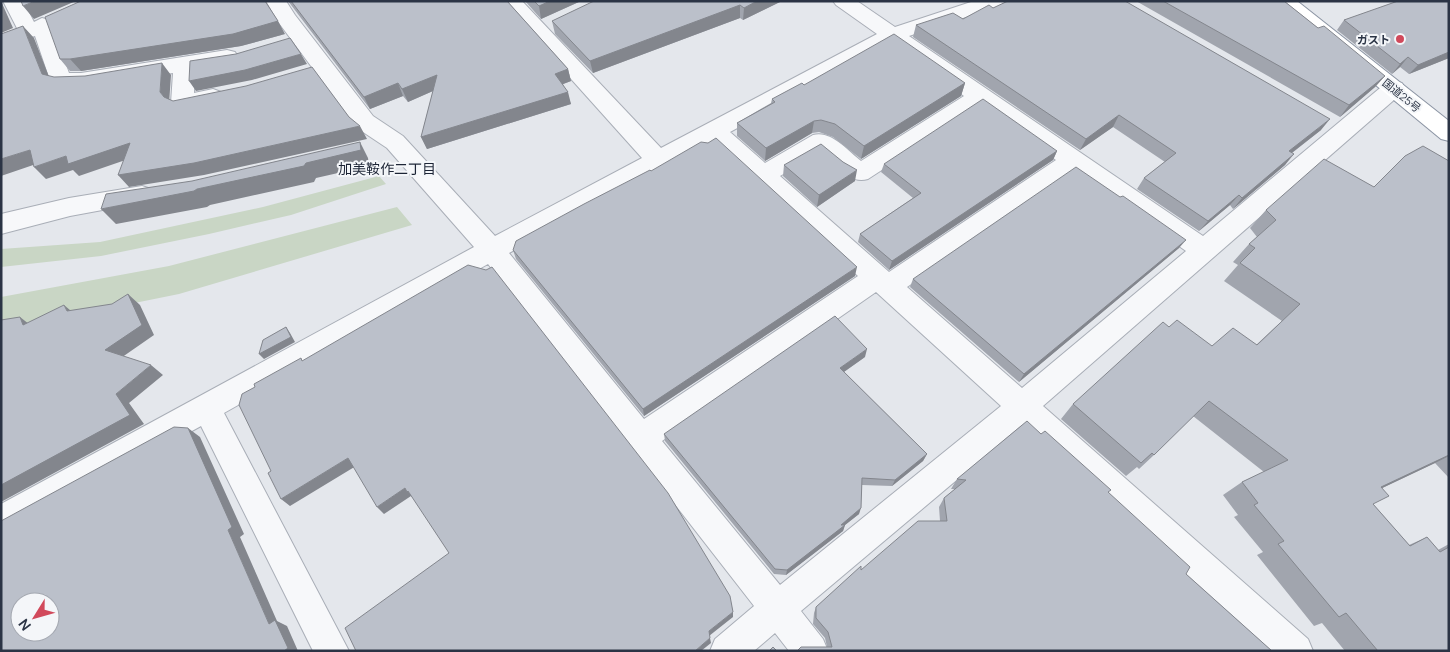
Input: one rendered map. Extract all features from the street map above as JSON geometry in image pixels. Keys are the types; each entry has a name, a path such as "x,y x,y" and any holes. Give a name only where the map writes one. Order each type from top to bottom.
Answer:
{"highway":[{"name":"国道25号","path":"1284,1 1449,133"}],"street":[{"path":"13,1 34,29 61,80 81,80 250,52"},
{"path":"276,1 293,41 315,71 365,122 395,142 492,250 811,651"},
{"path":"511,1 546,27 658,160"},
{"path":"843,1 1204,250"},
{"path":"1,521 492,250 658,160 715,132 891,35 994,1"},
{"path":"185,64 182,103 235,92"},
{"path":"727,651 1021,407 1204,250 1336,126 1394,88"},
{"path":"763,175 821,141 860,173 980,96"},
{"path":"715,132 1296,651"},
{"path":"366,148 395,142"},
{"path":"642,438 1074,160"},
{"path":"1,224 69,207 165,192"},
{"path":"207,409 332,651"}],"green space":[{"path":"379,176 386,184 291,215 101,256 1,267 1,249 100,242 263,207"},
{"path":"397,207 412,225 179,294 1,330 1,297 169,266"}],"building":[{"path":"21,1 35,1 23,6"},
{"path":"81,1 265,1 278,21 233,34 60,59 45,17"},
{"path":"291,1 507,1 568,69 555,74 568,92 421,137 437,75 402,89 398,83 364,97"},
{"path":"534,1 550,1 539,6"},
{"path":"594,1 757,1 744,8 740,5 590,61 552,21"},
{"path":"1008,1 1125,1 1330,119 1289,151 1294,154 1242,198 1239,195 1208,221 1144,178 1176,153 1119,115 1086,139 916,25 953,13 963,19 989,5 993,8"},
{"path":"1163,1 1284,1 1318,28 1324,26 1385,76 1349,105"},
{"path":"1398,1 1449,1 1449,52 1418,65 1408,57 1400,64 1344,20"},
{"path":"23,26 42,74 54,77 85,76 162,63 160,92 164,97 173,101 246,86 312,67 349,117 360,126 194,163 118,175 130,143 68,164 66,156 34,167 30,150 1,159 1,34"},
{"path":"894,34 965,83 864,146 835,124 821,120 814,121 766,148 737,123 775,102 772,99 802,83 804,85"},
{"path":"290,38 301,54 245,70 189,81 190,61 236,54"},
{"path":"983,99 1057,151 892,261 860,234 921,193 884,164"},
{"path":"716,138 857,267 643,409 513,250 516,241 584,204 651,171 701,142 708,143"},
{"path":"360,142 361,150 306,163 304,166 194,191 101,209 106,194 192,181"},
{"path":"821,144 843,162 857,170 819,195 784,165"},
{"path":"1423,146 1449,161 1449,455 1381,487 1389,496 1373,504 1410,546 1427,537 1440,552 1449,547 1449,651 1378,651 1346,613 1339,617 1278,544 1284,541 1254,505 1258,503 1242,482 1288,460 1209,401 1154,455 1152,453 1141,463 1073,404 1163,322 1169,327 1177,320 1212,346 1233,328 1257,345 1300,304 1240,263 1255,248 1249,244 1276,220 1266,210 1324,159 1374,187 1405,156"},
{"path":"1076,167 1120,197 1123,196 1186,240 1024,374 913,279"},
{"path":"468,265 486,270 492,267 668,493 730,596 733,612 709,631 710,638 695,651 356,651 345,628 449,553 405,488 377,507 348,458 281,499 268,473 271,471 239,405 242,394 255,387 254,384 301,358 302,361"},
{"path":"128,294 142,325 105,350 151,365 116,394 130,415 1,485 1,320 20,317 23,325 64,305 67,311 112,304"},
{"path":"835,316 867,349 840,368 927,454 895,480 862,478 861,508 841,525 845,525 787,570 775,569 664,434"},
{"path":"286,327 291,337 259,354 263,340"},
{"path":"1027,421 1041,434 1045,431 1111,490 1108,492 1190,567 1186,574 1272,651 797,651 801,647 832,647 828,632 816,618 816,607 861,566 861,570 918,521 947,521 944,498 966,480 957,479"},
{"path":"174,427 188,428 232,527 228,530 269,624 275,620 288,648 284,651 1,651 1,521"},
{"path":"773,647 777,651 769,651"}],"place":[{"name":"ガスト","path":"1400,39"}],"district":[{"name":"加美鞍作二丁目","path":"387,168"}]}
